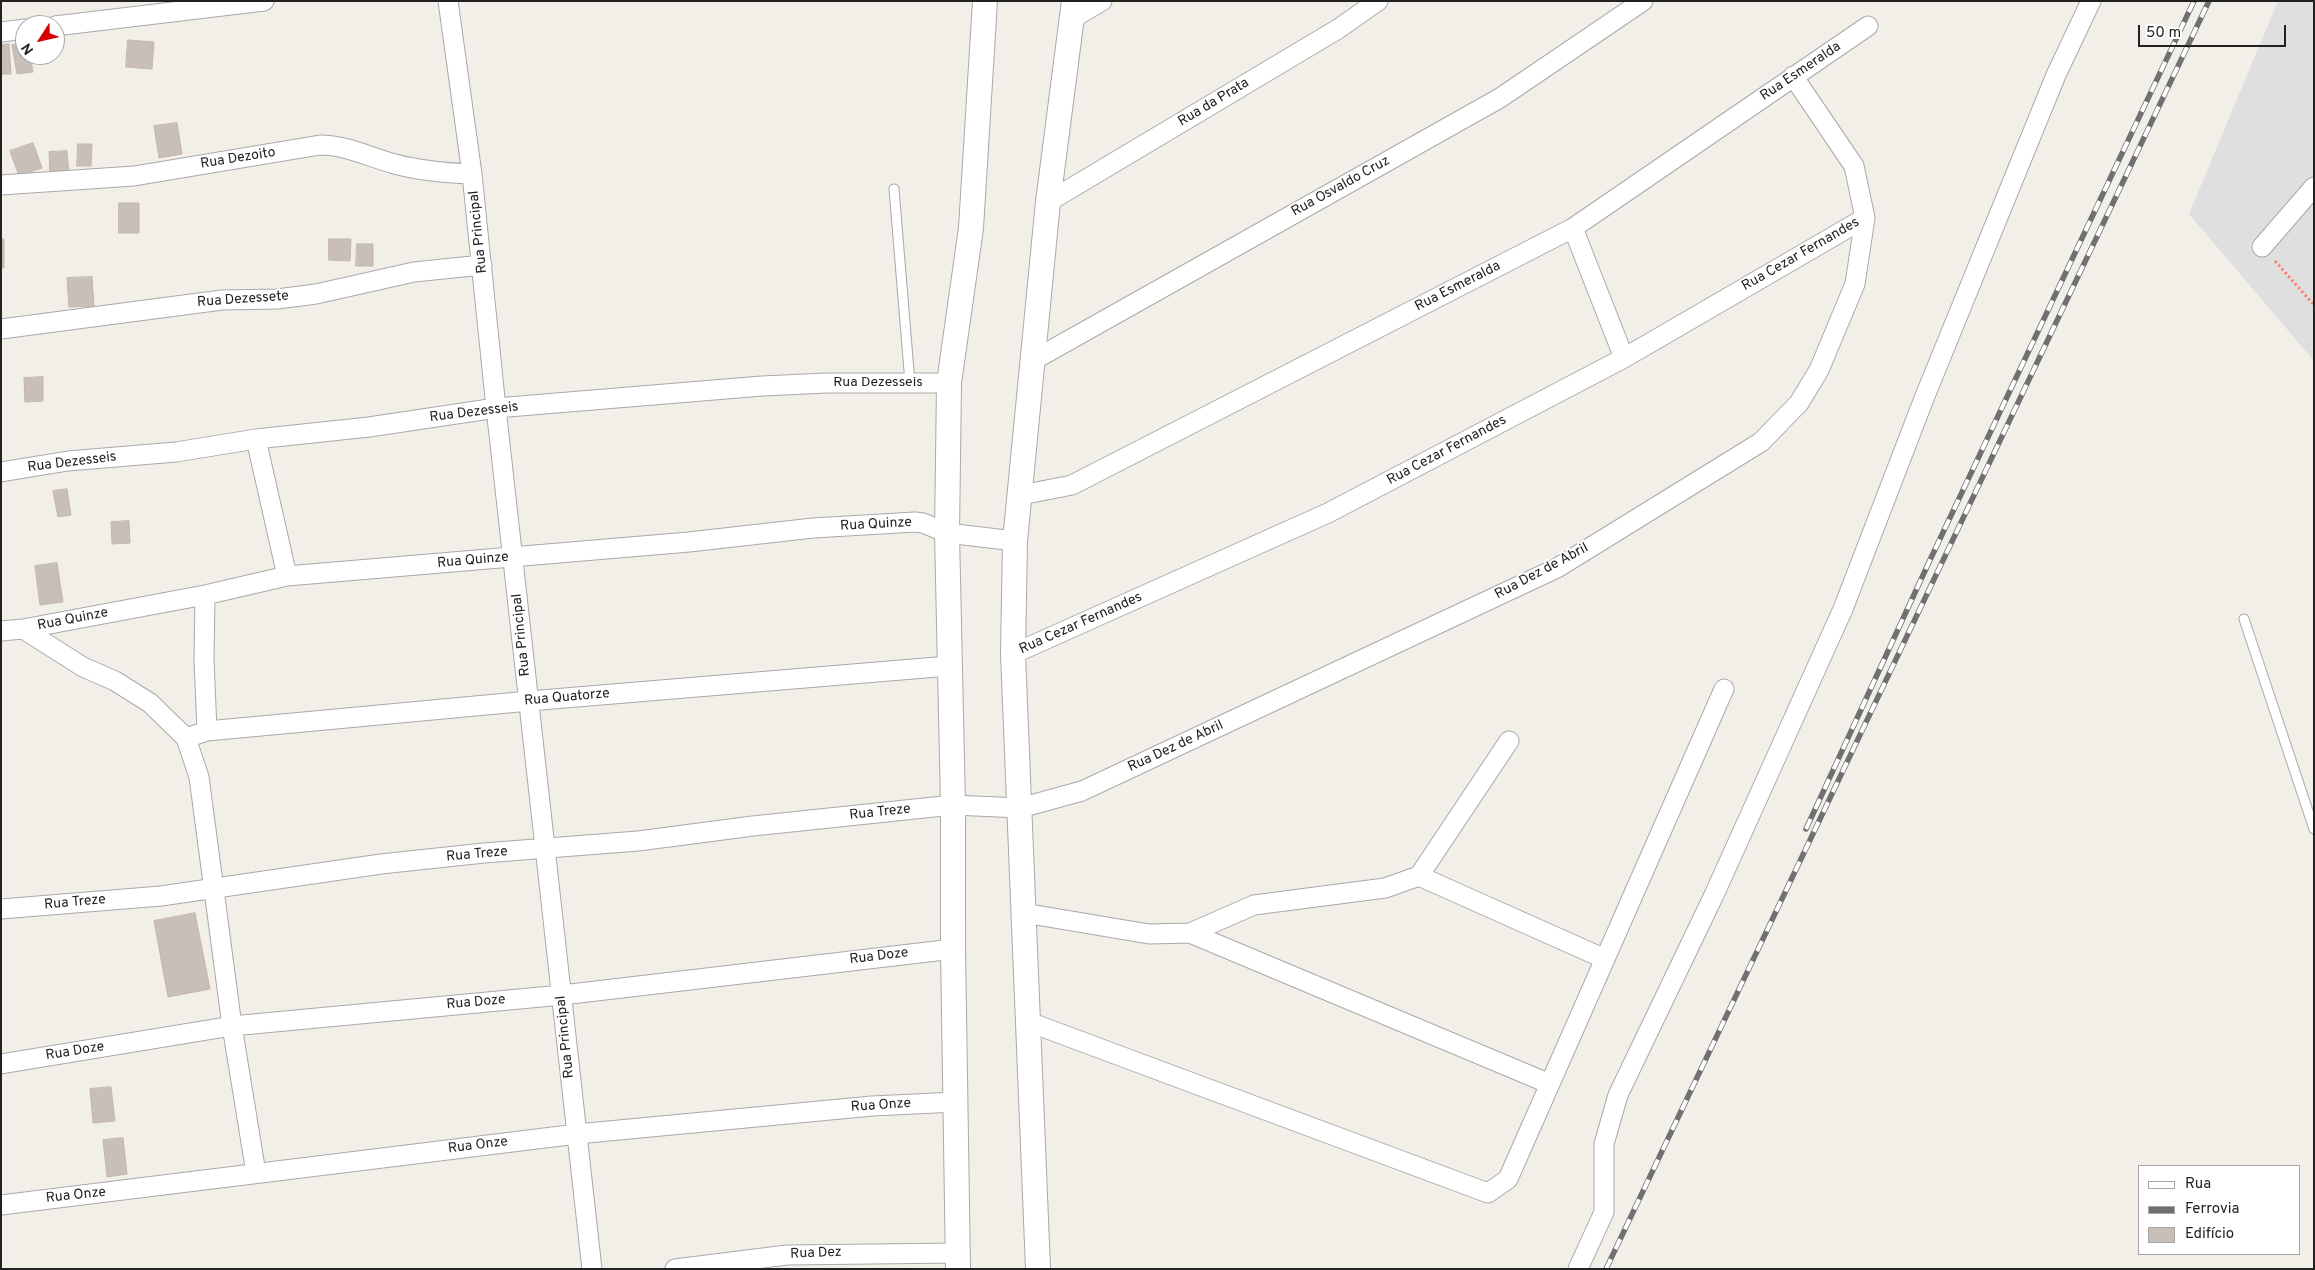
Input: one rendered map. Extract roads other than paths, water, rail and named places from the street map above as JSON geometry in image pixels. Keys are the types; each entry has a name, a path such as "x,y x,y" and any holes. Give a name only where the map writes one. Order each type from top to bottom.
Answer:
{"street":[{"path":"65,25 264,1"},
{"name":"Rua Principal","path":"448,1 472,174 496,408 592,1269"},
{"path":"958,1261 953,949 953,805 947,534 949,383 971,228 985,1"},
{"path":"1038,1269 1013,654 1015,541 1021,495 1048,202 1073,10 1102,1"},
{"name":"Rua da Prata","path":"1048,202 1338,29 1378,1"},
{"name":"Rua Osvaldo Cruz","path":"1032,361 1500,98 1643,1"},
{"path":"1578,1269 1604,1212 1604,1144 1618,1095 1710,903 1843,609 1925,396 2056,75 2090,1"},
{"name":"Rua Esmeralda","path":"1021,495 1072,486 1573,228 1868,26"},
{"path":"1,32 15,30"},
{"name":"Rua Dez de Abril","path":"953,805 1020,808 1082,792 1557,568 1761,442 1799,403 1819,370 1855,284 1864,218 1854,166 1793,76"},
{"name":"Rua Dezoito","path":"1,185 134,176 320,145 345,147 396,164 436,172 472,174"},
{"path":"2262,248 2314,187"},
{"name":"Rua Cezar Fernandes","path":"1013,654 1328,513 1624,358 1864,218"},
{"path":"1573,228 1624,358"},
{"name":"Rua Dezessete","path":"1,329 222,300 277,299 316,294 414,272 482,264"},
{"name":"Rua Dezesseis","path":"1,472 68,461 176,452 256,439 368,427 496,408 762,386 826,383 949,383"},
{"path":"256,439 287,576"},
{"name":"Rua Quinze","path":"1,631 23,629 205,595 287,576 874,524 924,523 947,534 1015,541"},
{"path":"205,595 204,660 207,731"},
{"path":"23,629 83,667 115,681 150,703 186,738 199,777 232,1026 256,1173"},
{"name":"Rua Quatorze","path":"186,738 207,731 529,701 949,666"},
{"path":"1029,1022 1488,1193 1508,1179 1724,689"},
{"path":"1024,913 1149,934 1190,932 1254,905 1385,888 1419,876 1509,741"},
{"name":"Rua Treze","path":"1,909 160,896 381,864 484,853 546,850 638,841 754,826 953,805"},
{"path":"1419,876 1605,959"},
{"path":"1190,932 1550,1084"},
{"name":"Rua Doze","path":"1,1064 232,1026 562,994 953,949"},
{"name":"Rua Onze","path":"1,1205 577,1134 872,1106 956,1102"},
{"name":"Rua Dez","path":"676,1269 787,1255 958,1261"}],"lane":[{"path":"894,188 910,383"},
{"path":"2244,620 2314,829"}],"railway":[{"path":"1806,829 1930,560 2194,1"},
{"path":"1606,1269 2209,1"}]}
